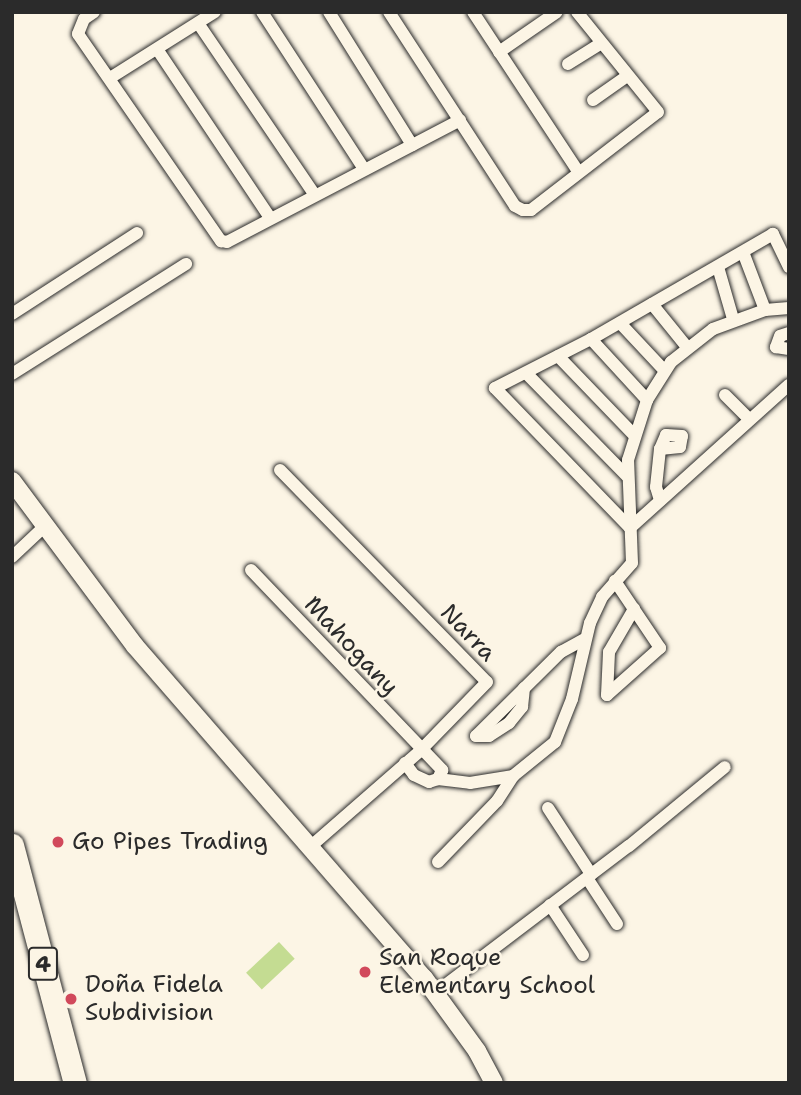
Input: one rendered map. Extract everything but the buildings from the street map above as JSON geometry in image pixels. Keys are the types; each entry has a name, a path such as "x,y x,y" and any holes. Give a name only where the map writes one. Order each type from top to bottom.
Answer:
{"highway":[{"name":"4","path":"12,845 75,1083"}],"street":[{"path":"94,12 85,19 78,34 220,241 227,242 460,120"},
{"path":"110,78 215,12"},
{"path":"262,12 364,169"},
{"path":"329,12 412,145"},
{"path":"389,12 515,206 523,210 531,210 658,111 599,44 577,12"},
{"path":"473,12 578,171"},
{"path":"499,52 558,12"},
{"path":"198,23 315,195"},
{"path":"568,64 599,44"},
{"path":"157,49 270,218"},
{"path":"593,100 627,76"},
{"path":"12,314 137,233"},
{"path":"630,528 495,388 620,323 773,234 786,251 789,267"},
{"path":"743,252 765,310"},
{"path":"12,374 186,264"},
{"path":"718,267 733,319"},
{"path":"652,304 687,347"},
{"path":"438,862 497,800 513,776 555,742 572,699 584,639 602,597 632,563 627,476 635,435 647,400 664,370 687,347 733,319 765,310 789,308"},
{"path":"620,323 664,370"},
{"path":"789,333 780,336 776,347 789,349"},
{"path":"591,339 647,400"},
{"path":"558,356 635,435"},
{"path":"526,373 627,476"},
{"path":"630,528 789,384"},
{"path":"725,395 749,419"},
{"path":"660,449 656,487 660,500"},
{"name":"Narra","path":"280,470 487,682 420,751 310,847"},
{"path":"12,481 135,646 435,993 494,1083"},
{"path":"12,557 45,526"},
{"name":"Mahogany","path":"251,570 420,751 432,757 440,774"},
{"path":"615,581 634,609 660,648 607,695 609,652 634,609"},
{"path":"524,688 561,652 584,639"},
{"path":"405,763 423,779 440,774 470,783 513,776"},
{"path":"435,993 589,876 725,767"},
{"path":"548,808 617,924"},
{"path":"550,905 583,955"}],"green space":[{"path":"279,942 295,959 262,990 246,973"}],"place":[{"name":"Go Pipes Trading","path":"58,842"},
{"name":"San Roque Elementary School","path":"365,972"},
{"name":"Doña Fidela Subdivision","path":"71,999"}]}
